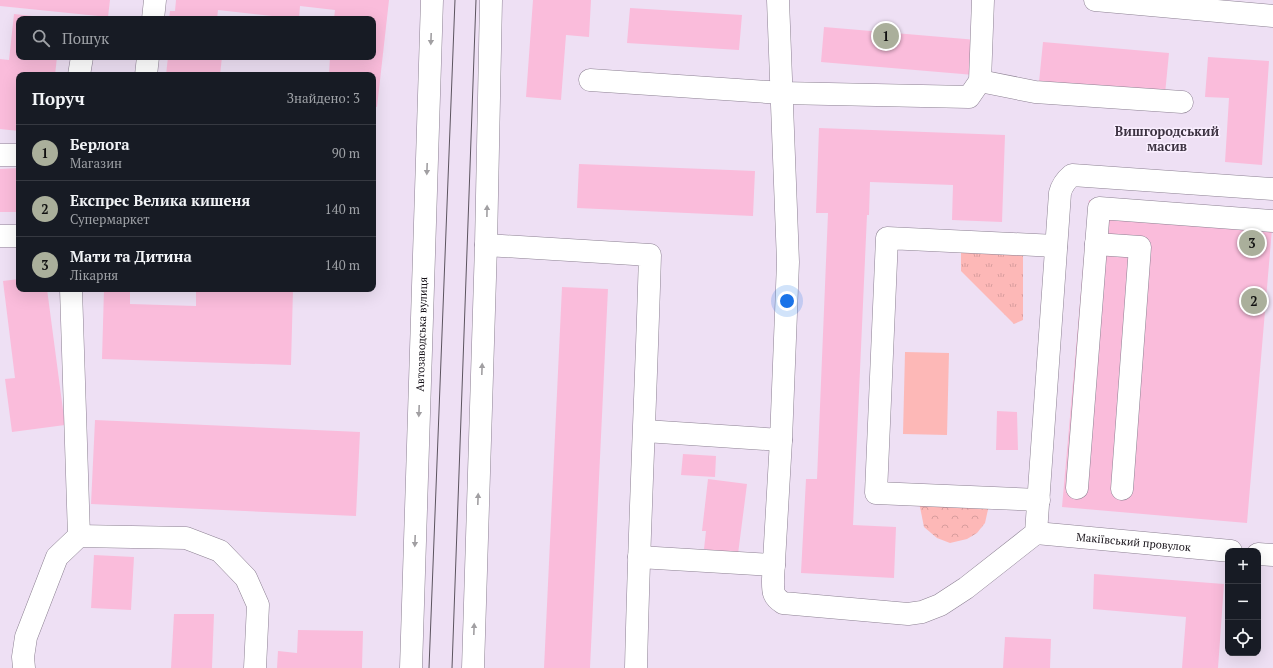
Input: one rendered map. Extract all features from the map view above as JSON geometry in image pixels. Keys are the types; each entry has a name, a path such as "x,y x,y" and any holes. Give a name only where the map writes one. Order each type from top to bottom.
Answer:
{"main road":[{"path":"153,16 155,0"},
{"name":"Автозаводська вулиця","path":"411,668 432,0"},
{"path":"473,668 486,245 491,0"},
{"path":"778,0 788,262 773,592 777,599 783,604 908,614 922,612 940,605 966,588 1036,533 1060,193 1062,186 1072,175 1273,189"},
{"path":"590,80 782,93 969,97 980,81 983,0"},
{"path":"1095,0 1273,16"},
{"path":"80,72 82,60"},
{"path":"146,72 148,60"},
{"path":"980,81 1035,92 1182,102"},
{"path":"0,155 16,155"},
{"path":"1078,488 1099,208 1273,221"},
{"path":"0,236 16,236"},
{"path":"1039,500 876,493 887,238 1056,246"},
{"path":"1096,244 1140,247 1122,489"},
{"path":"486,245 650,255 636,668"},
{"path":"71,292 79,536"},
{"path":"645,431 781,440"},
{"name":"Макіївський провулок","path":"1036,533 1225,550"},
{"path":"24,668 22,657 26,637 57,557 79,536 186,538 220,551 246,578 258,605 255,668"},
{"path":"1261,554 1273,555"},
{"path":"639,557 774,565"}],"green space":[{"path":"961,245 1023,249 1023,320 1014,324 961,271"},
{"path":"905,352 949,353 947,435 903,434"},
{"path":"919,502 989,505 985,523 977,533 967,539 950,543 937,538 924,527"}],"building":[{"path":"0,0 110,0 108,16 0,6"},
{"path":"176,0 389,0 377,107 376,72 329,72 330,60 376,60 376,16 334,16 335,10 300,6 299,16 272,16 218,10 217,16 169,16 170,11 175,11"},
{"path":"533,0 591,0 589,37 566,35 561,100 526,97"},
{"path":"630,8 742,15 739,50 627,43"},
{"path":"14,14 32,16 16,16 16,60 57,60 55,72 16,72 16,131 0,129 0,59 9,60"},
{"path":"824,27 977,40 974,75 821,62"},
{"path":"1043,42 1169,53 1165,94 1039,82"},
{"path":"1208,57 1269,61 1262,165 1225,162 1229,98 1205,97"},
{"path":"168,60 222,60 220,72 166,72"},
{"path":"819,128 1005,135 1002,222 952,220 953,185 870,182 869,215 867,215 853,525 896,527 894,578 801,573 806,479 817,479 828,213 816,213"},
{"path":"579,164 755,171 753,216 577,208"},
{"path":"16,168 16,212 0,212 0,169"},
{"path":"1089,200 1273,217 1247,523 1062,507"},
{"path":"16,279 16,292 47,292 65,425 12,432 5,379 15,378 3,281"},
{"path":"562,287 608,289 590,668 544,668"},
{"path":"104,292 130,292 130,304 196,306 196,292 293,292 291,365 102,359"},
{"path":"997,411 1017,412 1018,450 996,450"},
{"path":"95,420 360,432 356,516 91,504"},
{"path":"683,454 716,456 715,477 681,475"},
{"path":"708,479 747,484 738,554 704,549 706,531 702,531"},
{"path":"94,555 134,557 131,610 91,608"},
{"path":"1094,574 1224,584 1218,668 1182,668 1186,617 1093,609"},
{"path":"174,614 214,614 212,668 171,668"},
{"path":"298,630 363,631 362,668 277,668 278,651 297,653"},
{"path":"1005,637 1051,639 1050,668 1003,668"}],"tram line":[{"path":"429,668 455,0"},
{"path":"452,668 476,0"}],"place":[{"name":"Берлога","path":"886,36"},
{"name":"Мати та Дитина","path":"1252,243"},
{"name":"Експрес Велика кишеня","path":"1254,301"}],"district":[{"name":"Вишгородський масив","path":"1167,138"}]}
